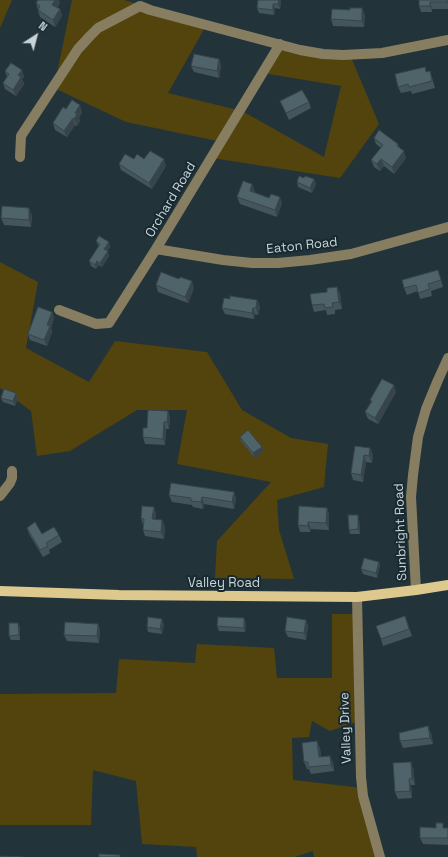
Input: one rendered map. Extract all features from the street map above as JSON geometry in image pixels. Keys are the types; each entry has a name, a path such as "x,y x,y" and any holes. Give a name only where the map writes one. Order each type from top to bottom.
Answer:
{"main road":[{"name":"Valley Road","path":"0,591 119,595 357,596 448,585"}],"street":[{"path":"20,157 21,136 78,49 98,28 140,6 150,10 300,50 323,54 361,55 382,53 448,40"},
{"name":"Orchard Road","path":"59,310 96,324 109,323 156,249 280,44"},
{"name":"Eaton Road","path":"156,249 223,260 252,263 278,263 351,254 448,227"},
{"name":"Sunbright Road","path":"416,590 411,497 418,437 426,409 448,358"},
{"path":"0,496 10,483 12,471"},
{"name":"Valley Drive","path":"357,596 360,778 363,796 380,857"}],"shaded area":[{"path":"0,0 12,0 0,28"},
{"path":"72,0 124,0 207,24 168,93 242,111 324,157 341,86 263,73 282,48 351,57 379,124 340,178 212,158 222,142 126,122 54,88"},
{"path":"0,262 38,282 26,348 89,382 115,341 207,352 242,410 291,438 328,444 324,487 277,500 279,530 294,579 215,578 217,541 271,482 177,464 187,410 137,410 70,451 37,456 31,411 0,388"},
{"path":"332,614 360,614 359,721 330,731 312,721 309,737 292,738 293,780 363,788 378,857 314,857 313,851 295,857 197,857 196,847 142,844 136,781 93,770 91,825 0,825 0,694 116,693 119,659 195,663 197,644 274,648 277,678 332,678"}],"building":[{"path":"38,0 55,0 52,5 60,9 53,20 38,10 40,6 36,3"},
{"path":"258,0 279,0 278,4 273,4 273,10 257,8"},
{"path":"419,0 448,0 448,2 430,2 430,6 419,6"},
{"path":"350,8 362,8 362,21 331,19 332,9 350,10"},
{"path":"194,54 219,59 217,71 191,66"},
{"path":"11,63 22,70 18,75 21,77 13,90 3,83 9,74 5,71"},
{"path":"425,67 426,72 430,71 432,81 409,87 408,84 398,87 395,74"},
{"path":"302,90 309,102 286,113 280,101"},
{"path":"72,100 80,105 75,113 77,114 74,119 73,118 64,131 53,123 63,107 66,109"},
{"path":"379,130 398,144 397,146 404,151 392,167 381,159 377,164 371,160 383,145 374,138"},
{"path":"150,151 164,159 149,183 119,164 125,154 134,159 137,154 144,159"},
{"path":"299,176 314,179 310,188 297,182"},
{"path":"243,181 252,184 250,191 269,198 271,194 280,197 275,210 237,197"},
{"path":"2,206 29,208 29,220 1,218"},
{"path":"99,236 109,242 104,249 108,251 100,263 97,261 95,265 89,261 100,244 96,241"},
{"path":"438,270 441,280 428,284 430,289 418,293 416,285 404,288 402,280"},
{"path":"161,272 179,279 180,277 192,281 185,297 156,285"},
{"path":"337,287 339,302 332,303 333,307 325,308 324,304 312,305 310,294 327,292 327,288"},
{"path":"230,296 257,300 256,308 253,308 252,313 222,308 224,298 230,299"},
{"path":"38,307 52,312 47,325 50,326 44,340 28,334"},
{"path":"382,379 394,385 375,418 365,412"},
{"path":"4,389 16,393 13,401 1,398"},
{"path":"148,410 168,411 167,422 164,422 163,439 143,437 143,428 147,428"},
{"path":"248,430 262,447 253,453 240,437"},
{"path":"355,446 370,448 369,456 364,455 361,475 351,473"},
{"path":"171,483 234,492 232,502 202,497 201,502 191,501 191,498 169,495"},
{"path":"142,506 154,507 152,519 162,520 161,532 143,530 144,519 141,518"},
{"path":"299,506 327,508 326,523 308,522 308,526 298,525"},
{"path":"348,515 358,515 358,529 349,530"},
{"path":"35,522 42,534 54,527 59,535 46,543 48,546 40,550 27,528"},
{"path":"364,558 379,562 376,573 361,569"},
{"path":"405,616 409,629 381,639 376,626"},
{"path":"148,617 162,619 160,629 147,627"},
{"path":"218,617 244,618 244,628 217,626"},
{"path":"287,617 306,620 304,633 285,631"},
{"path":"65,622 98,624 97,636 64,635"},
{"path":"9,623 18,623 19,635 9,636"},
{"path":"428,726 430,738 400,741 399,733"},
{"path":"317,741 319,757 330,756 331,765 308,767 308,762 304,762 302,743"},
{"path":"411,762 412,778 409,779 410,791 395,792 393,763"},
{"path":"436,823 443,823 443,828 448,828 448,838 420,838 420,827 436,828"},
{"path":"99,854 120,855 120,857 99,857"},
{"path":"0,856 23,857 0,857"}]}
